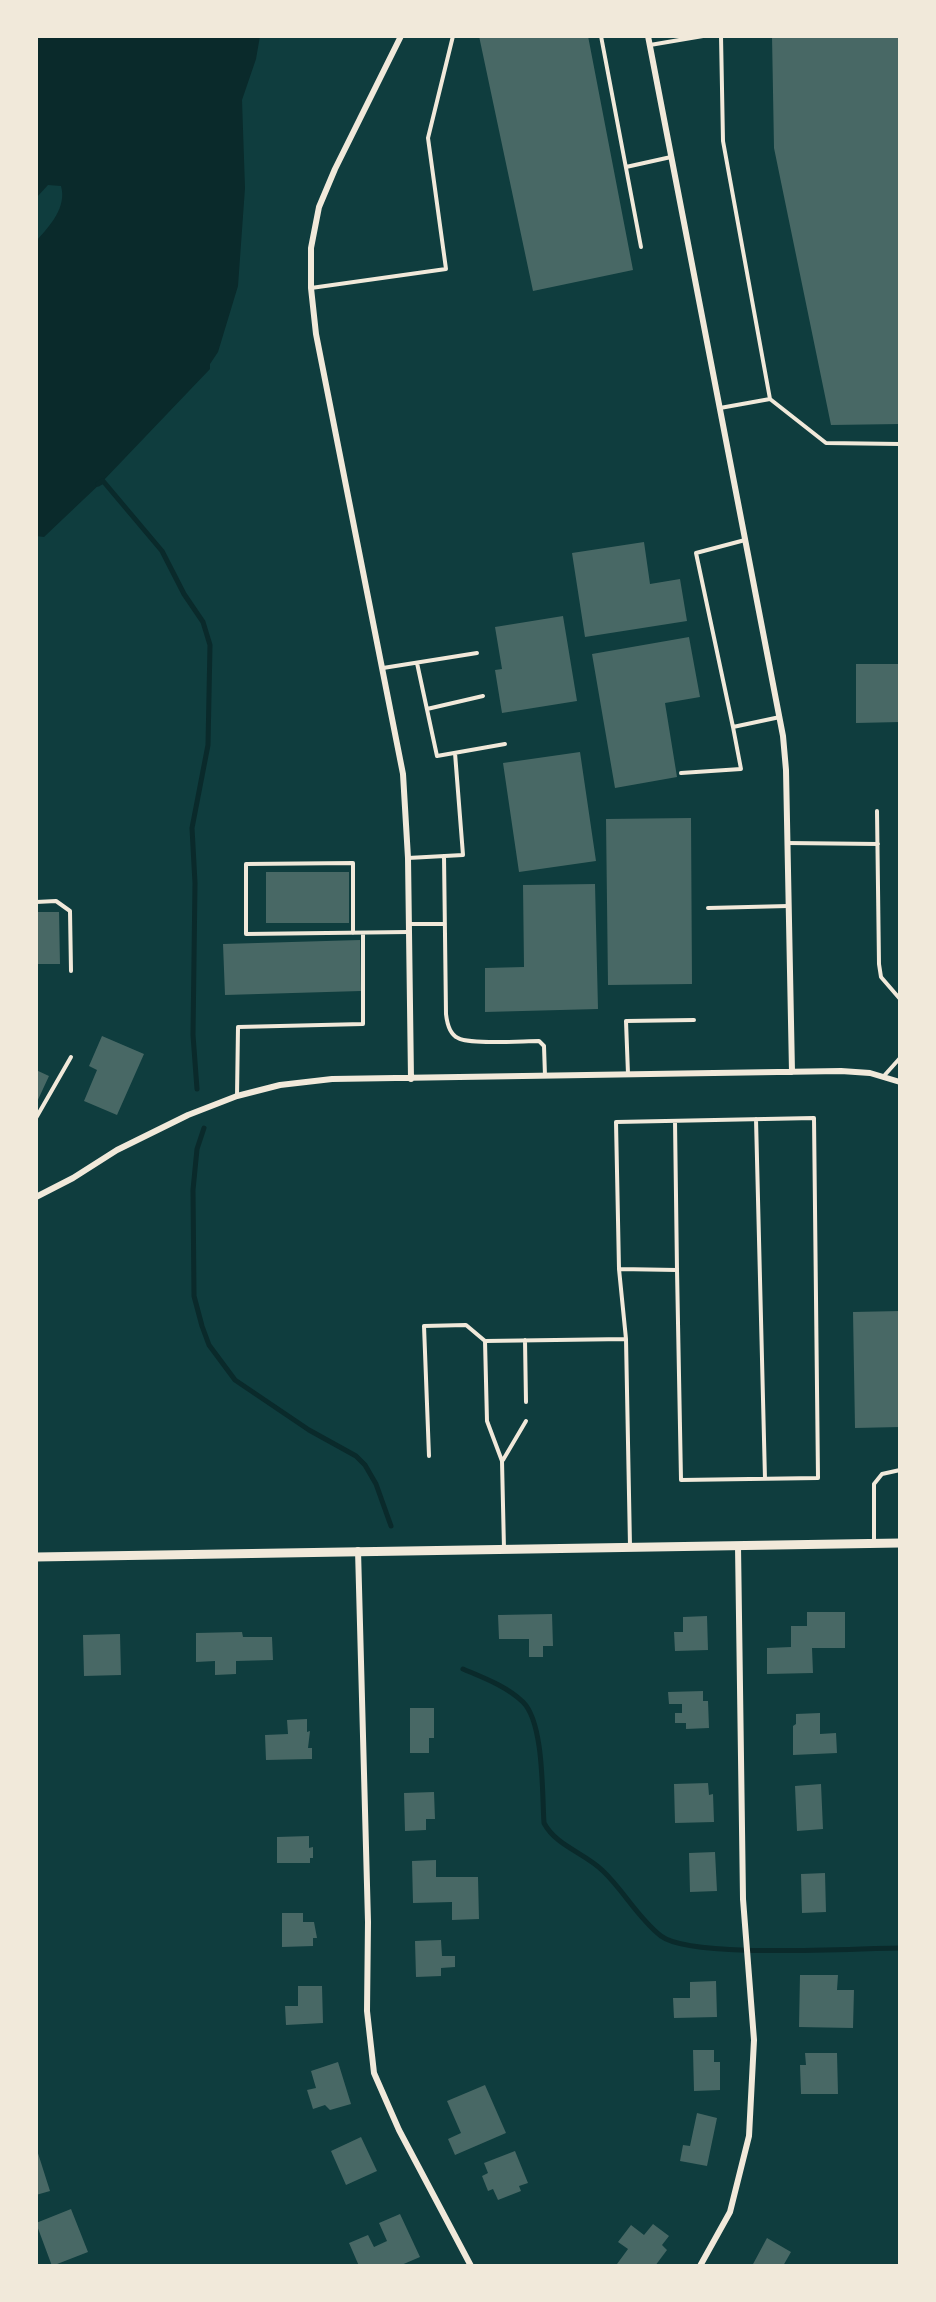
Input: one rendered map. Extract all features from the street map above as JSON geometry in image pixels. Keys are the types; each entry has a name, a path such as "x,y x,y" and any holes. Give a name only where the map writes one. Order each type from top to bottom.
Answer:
{"street":[{"path":"401,36 335,169 319,207 311,248 311,288 316,334 403,774 408,858 411,1078"},
{"path":"648,36 780,717 785,754 792,1072"},
{"path":"36,1197 73,1178 117,1149 188,1115 237,1096 280,1085 332,1079 841,1071 870,1073 900,1082"},
{"path":"36,1557 900,1543"},
{"path":"699,2266 730,2212 749,2136 754,2040 743,1899 738,1546"},
{"path":"358,1550 367,1911 367,2011 374,2073 399,2130 471,2266"}],"lane":[{"path":"311,288 446,269 428,138 453,36"},
{"path":"601,36 641,247"},
{"path":"650,45 702,36"},
{"path":"722,36 723,141 770,399 826,443 900,444"},
{"path":"626,168 672,157"},
{"path":"720,408 770,399"},
{"path":"681,773 741,769 696,553 746,540"},
{"path":"383,668 477,653"},
{"path":"417,663 437,756 505,744"},
{"path":"427,709 483,696"},
{"path":"733,727 780,717"},
{"path":"408,858 463,855 455,753"},
{"path":"877,811 879,964 881,977 900,999"},
{"path":"788,843 878,844"},
{"path":"444,856 448,1028 457,1038 469,1041 539,1041 544,1046 545,1076"},
{"path":"353,933 353,863 246,864 246,934 363,933 409,932"},
{"path":"36,902 56,901 70,911 71,970"},
{"path":"708,908 789,906"},
{"path":"409,924 445,924"},
{"path":"237,1096 237,1027 363,1024 363,933"},
{"path":"628,1074 626,1021 694,1020"},
{"path":"36,1118 71,1056"},
{"path":"883,1077 900,1058"},
{"path":"630,1547 626,1339 619,1269 616,1122 814,1118 818,1478 681,1480 675,1121"},
{"path":"756,1119 765,1479"},
{"path":"619,1269 677,1270"},
{"path":"429,1456 424,1326 466,1325 485,1341 626,1339"},
{"path":"485,1341 487,1421 502,1461 504,1549"},
{"path":"525,1341 526,1402"},
{"path":"502,1461 526,1421"},
{"path":"874,1543 874,1484 882,1474 900,1470"}],"water":[{"path":"39,36 260,36 256,59 242,100 245,188 238,286 218,352 210,364 210,369 103,481 44,537 36,536 36,241 56,216 62,201 62,194 61,186 48,185 37,197 36,203 36,38"}],"building":[{"path":"479,36 588,36 633,270 533,291"},
{"path":"772,36 900,36 900,424 831,425 774,148"},
{"path":"644,542 650,584 680,579 687,621 585,637 572,553"},
{"path":"563,616 577,701 502,713 495,670 502,669 495,627"},
{"path":"689,637 700,697 665,703 677,777 615,788 592,654"},
{"path":"856,664 900,664 900,722 856,723"},
{"path":"580,752 596,861 519,872 503,763"},
{"path":"691,818 692,984 608,985 606,819"},
{"path":"266,872 349,872 349,923 266,923"},
{"path":"595,884 598,1009 485,1012 485,968 524,967 523,885"},
{"path":"36,912 59,912 60,964 36,964"},
{"path":"360,940 361,991 225,995 223,944"},
{"path":"102,1036 144,1054 117,1115 84,1101 97,1070 89,1066"},
{"path":"36,1070 49,1076 36,1104"},
{"path":"900,1311 900,1427 855,1428 853,1312"},
{"path":"807,1612 845,1612 845,1648 812,1648 813,1673 767,1674 767,1648 791,1647 791,1626 807,1626"},
{"path":"552,1614 553,1646 543,1646 543,1657 529,1657 529,1639 499,1639 498,1615"},
{"path":"707,1616 708,1650 675,1651 674,1632 683,1632 683,1617"},
{"path":"242,1632 243,1637 272,1637 273,1660 236,1661 236,1674 215,1675 215,1661 196,1662 196,1633"},
{"path":"120,1634 121,1675 84,1676 83,1635"},
{"path":"703,1691 703,1701 708,1701 709,1728 686,1729 686,1723 675,1723 675,1713 682,1713 682,1704 669,1704 668,1692"},
{"path":"410,1708 434,1708 434,1738 429,1738 429,1753 410,1753"},
{"path":"820,1713 820,1734 836,1733 837,1753 793,1755 793,1726 796,1724 796,1714"},
{"path":"307,1719 307,1732 310,1731 308,1748 312,1748 312,1759 266,1760 265,1735 288,1734 287,1720"},
{"path":"708,1783 709,1795 713,1794 714,1822 675,1823 674,1784"},
{"path":"821,1784 823,1829 797,1831 795,1786"},
{"path":"434,1792 435,1819 426,1819 426,1830 405,1831 404,1793"},
{"path":"309,1836 309,1848 313,1847 313,1858 310,1858 310,1863 277,1863 277,1837"},
{"path":"715,1852 717,1891 690,1892 689,1853"},
{"path":"436,1860 436,1877 478,1877 479,1919 452,1920 452,1902 413,1903 412,1861"},
{"path":"825,1873 826,1912 802,1913 801,1874"},
{"path":"282,1913 303,1913 303,1922 314,1922 317,1938 313,1938 313,1946 282,1947"},
{"path":"441,1940 442,1956 455,1956 455,1967 441,1968 441,1976 416,1977 415,1941"},
{"path":"800,1975 838,1975 837,1990 854,1990 853,2028 799,2027"},
{"path":"716,1981 717,2017 674,2018 673,1998 690,1998 690,1982"},
{"path":"298,1986 322,1986 323,2023 286,2025 285,2006 298,2006"},
{"path":"693,2050 714,2050 714,2062 720,2062 720,2090 694,2091"},
{"path":"805,2053 837,2053 838,2094 801,2094 800,2065 806,2065"},
{"path":"338,2062 351,2104 330,2110 325,2105 313,2109 307,2090 316,2088 311,2071"},
{"path":"485,2085 506,2133 455,2155 448,2139 461,2133 447,2101"},
{"path":"697,2113 717,2118 707,2166 680,2161 683,2145 690,2146"},
{"path":"361,2137 377,2171 346,2185 331,2151"},
{"path":"36,2147 50,2191 36,2195"},
{"path":"515,2151 528,2183 519,2186 521,2191 498,2200 493,2189 488,2191 482,2176 488,2173 484,2163"},
{"path":"71,2209 88,2252 52,2266 36,2223"},
{"path":"400,2214 420,2257 399,2266 359,2266 349,2243 368,2235 374,2247 387,2241 379,2223"},
{"path":"653,2224 669,2236 662,2245 667,2250 655,2266 649,2264 648,2266 620,2266 617,2264 628,2249 618,2242 631,2225 644,2235"},
{"path":"767,2238 791,2252 783,2266 752,2266"}],"waterway":[{"path":"98,484 103,481 162,551 184,594 203,622 210,645 208,745 192,828 195,883 193,1035 197,1089"},
{"path":"204,1128 197,1149 193,1190 194,1296 209,1345 235,1380 309,1430 356,1456 365,1465 376,1484 391,1526"},
{"path":"463,1669 502,1687 523,1702 535,1726 541,1759 544,1823 563,1844 603,1871 645,1921 661,1936 678,1943 705,1948 738,1950 900,1948"}]}
